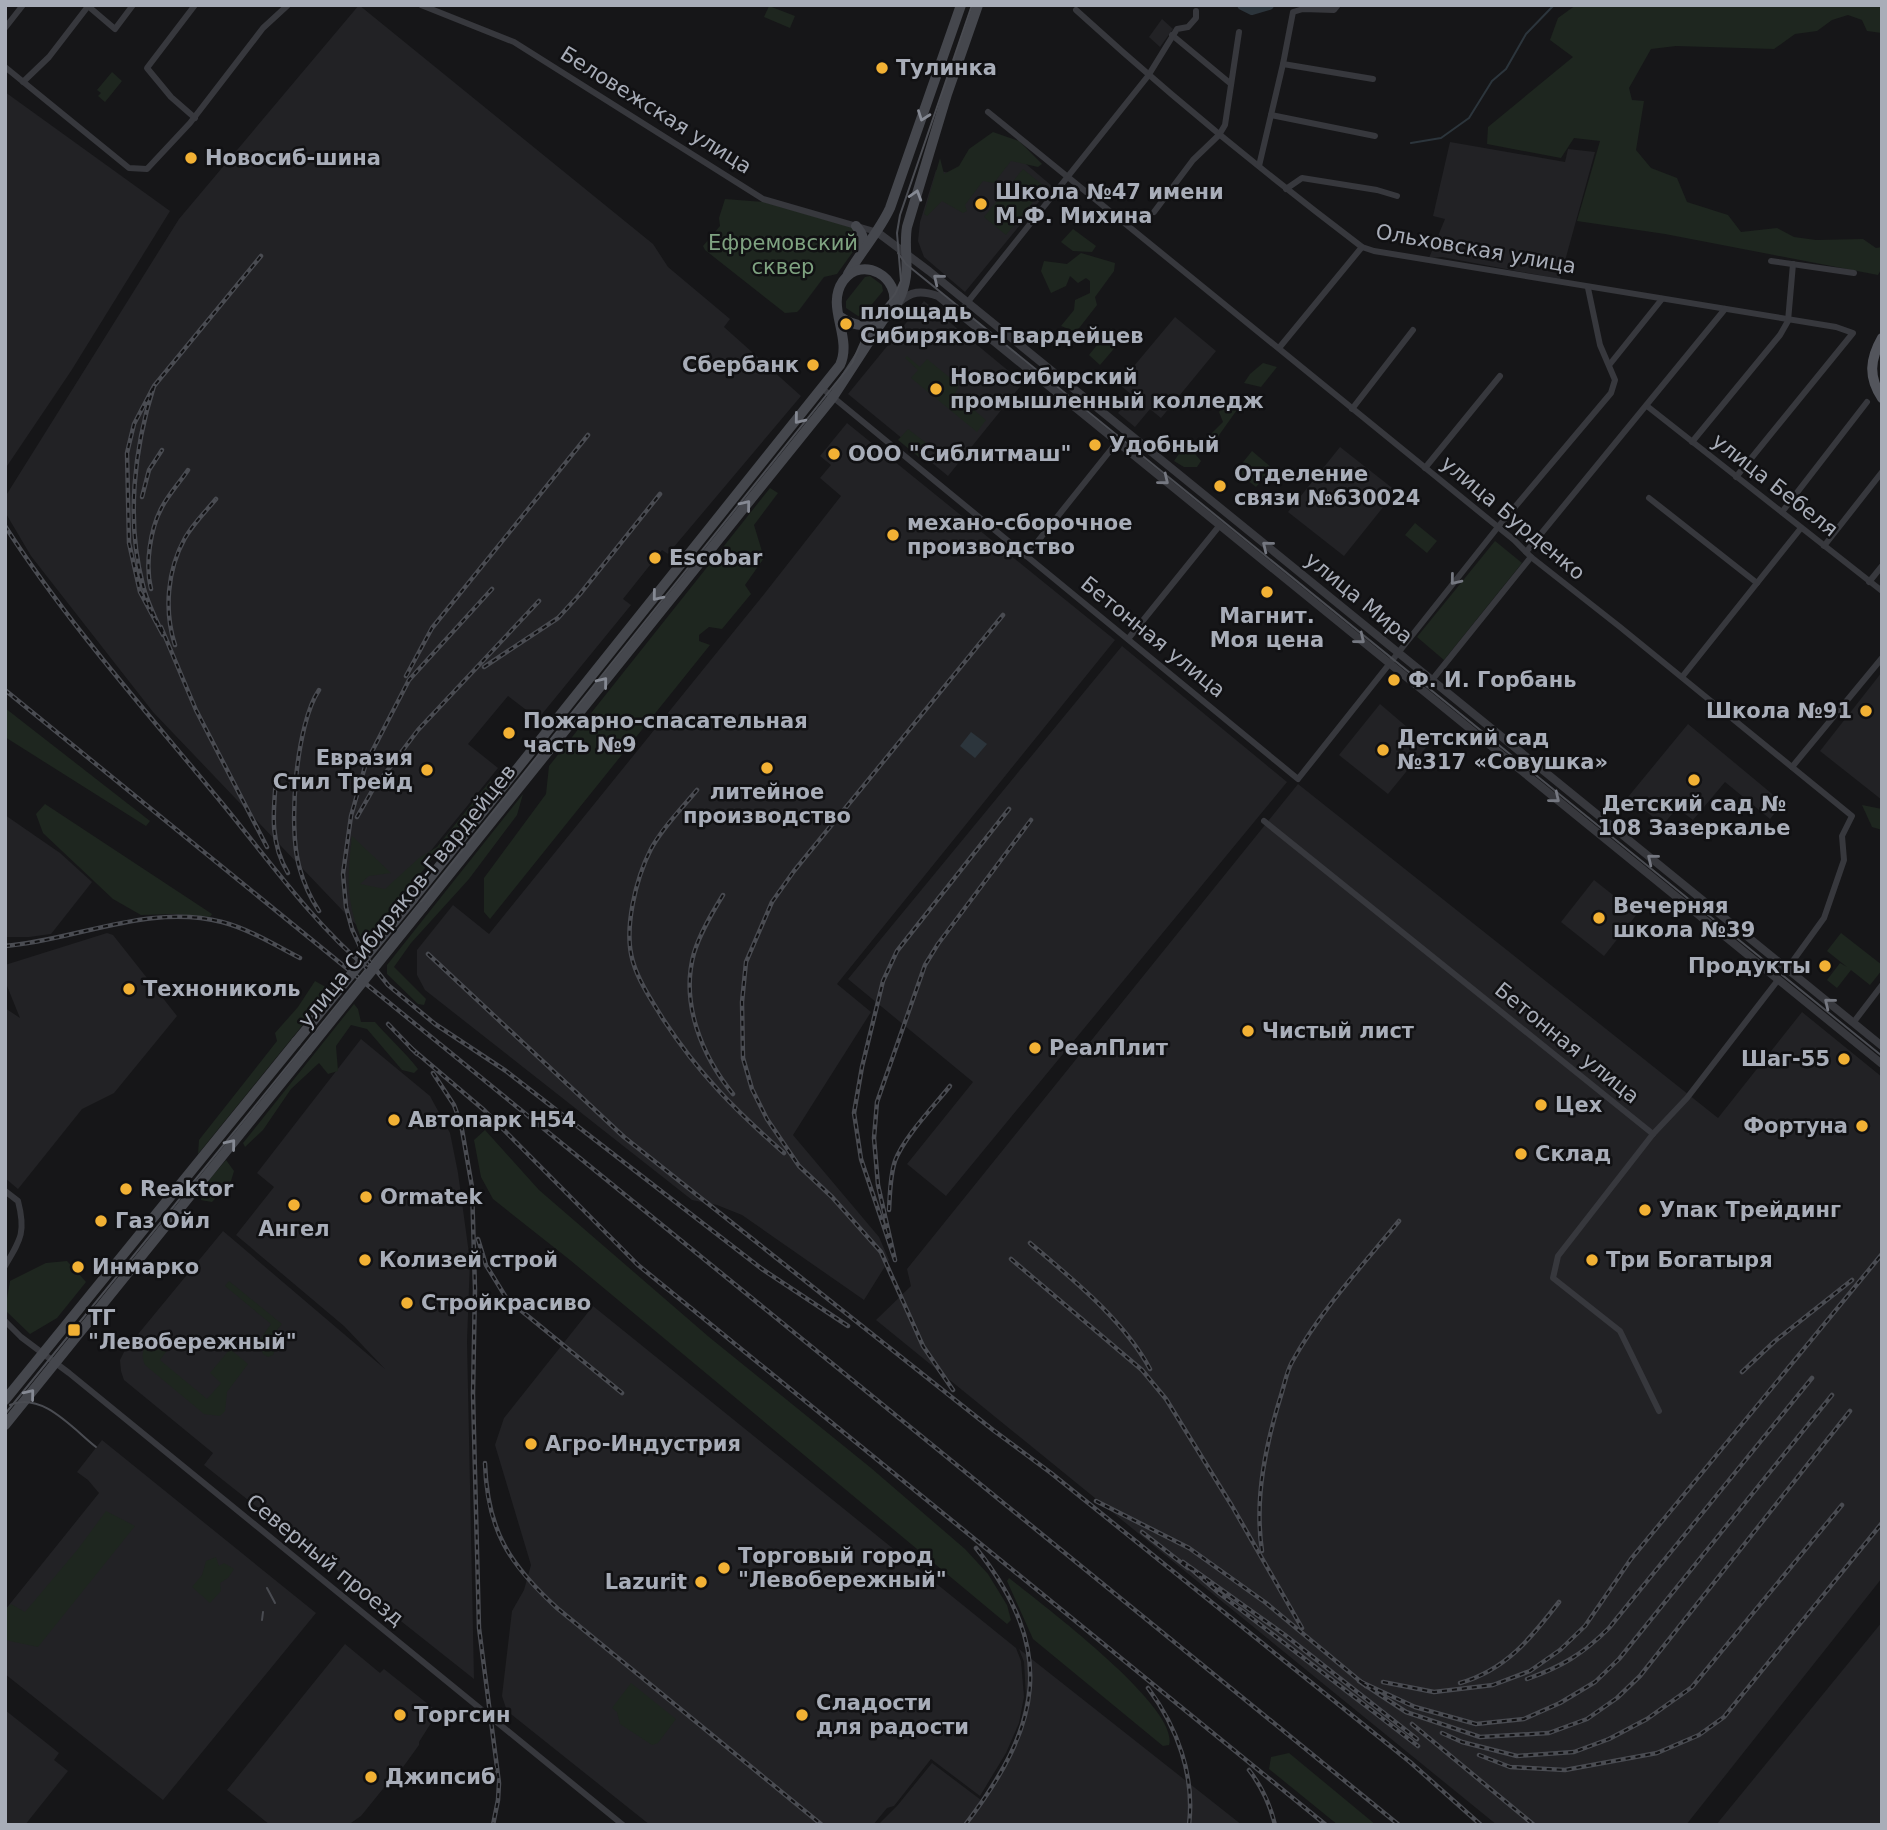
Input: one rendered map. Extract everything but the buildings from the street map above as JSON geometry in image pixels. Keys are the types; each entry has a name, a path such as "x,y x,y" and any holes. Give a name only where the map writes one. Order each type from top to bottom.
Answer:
{"main road":[{"path":"860,252 877,232 890,208 961,5"},
{"path":"856,226 863,234 864,242 836,299 839,316 848,323 864,327 883,320 904,289 904,244 909,220 947,94 978,5"},
{"path":"845,278 853,271 867,269 880,273 889,281 895,294 893,307"},
{"name":"улица Сибиряков-Гвардейцев","path":"5,1400 413,900 823,389 843,359 844,343 839,316"},
{"name":"улица Сибиряков-Гвардейцев","path":"5,1425 833,397 883,320"},
{"path":"1882,338 1872,360 1875,388 1882,398"},
{"path":"701,541 710,549"}],"street":[{"path":"5,28 23,5"},
{"path":"23,82 49,57 88,6 116,29 133,5"},
{"path":"195,5 147,68 171,97 195,118"},
{"path":"5,67 129,168 141,170 151,166 195,118 263,28 288,5"},
{"name":"Беловежская улица","path":"421,5 514,42 763,199 877,232"},
{"path":"1259,166 1293,12 1304,9 1335,10 1338,5"},
{"name":"Ольховская улица","path":"1076,10 1148,76 1219,135 1286,190 1363,247 1588,288 1836,327 1853,333 1736,477"},
{"path":"893,307 917,291 938,296 959,313 1148,76 1172,35 1177,29 1188,27 1196,18 1196,11"},
{"path":"1154,212 1225,125 1239,32"},
{"path":"1172,35 1231,84"},
{"path":"1283,64 1373,79"},
{"name":"улица Бурденко","path":"988,112 1852,816 1842,836 1843,860 1824,918 1787,969"},
{"path":"1271,115 1375,136"},
{"path":"1286,190 1302,178 1377,190 1397,196"},
{"name":"улица Мира","path":"877,232 968,303 1882,1046"},
{"path":"1279,348 1363,247"},
{"path":"1771,261 1854,273"},
{"path":"1692,442 1780,335 1788,321 1793,264"},
{"path":"1389,663 1498,527 1611,393 1615,380 1600,345 1588,288"},
{"path":"1610,364 1662,299"},
{"path":"1432,680 1528,554 1726,309"},
{"name":"улица Мира","path":"959,313 1882,1064"},
{"path":"1352,409 1413,330"},
{"path":"1425,468 1500,376"},
{"name":"Бетонная улица","path":"823,389 1298,779 1389,663"},
{"path":"1782,512 1867,402"},
{"name":"улица Бебеля","path":"1647,406 1882,592"},
{"path":"1026,556 1117,442"},
{"path":"1824,546 1882,472"},
{"path":"1649,498 1757,583"},
{"path":"1128,639 1220,525"},
{"path":"1682,677 1801,528"},
{"path":"1869,582 1882,566"},
{"path":"1792,767 1882,658"},
{"name":"Бетонная улица","path":"1264,821 1653,1134"},
{"path":"1659,1411 1620,1331 1553,1278 1558,1256 1653,1134 1687,1098 1787,969"},
{"path":"1845,1034 1882,985"},
{"path":"5,1191 18,1201 23,1230 20,1242 5,1266"},
{"name":"Северный проезд","path":"5,1321 623,1825"}],"shaded area":[{"path":"359,5 653,244 668,267 730,319 724,327 801,396 668,554 662,550 623,599 631,605 538,719 508,696 468,744 498,768 364,933 153,712 31,556 5,512 5,497 179,219"},
{"path":"1162,19 1173,29 1160,47 1149,37"},
{"path":"5,92 170,211 71,371 5,469"},
{"path":"1450,142 1565,162 1568,149 1595,152 1560,279 1442,257 1429,258 1445,219 1433,216"},
{"name":"Школа №47 имени М.Ф. Михина","path":"1013,153 1052,186 965,292 924,257 918,241 920,222 936,170 954,174"},
{"name":"Новосибирский промышленный колледж","path":"924,301 1023,383 948,476 848,394"},
{"path":"1175,317 1216,351 1161,418 1150,409 1135,427 1118,413 1133,396 1119,384"},
{"name":"ООО \"Сиблитмаш\"","path":"847,423 1115,640 837,984 871,1012 793,1135 879,1237 889,1260 864,1300 742,1215 717,1205 692,1200 425,990 417,975 417,950 453,905 489,934 841,496 820,478 831,465 820,456"},
{"path":"1340,447 1396,491 1344,556 1288,512"},
{"path":"1122,646 1287,782 946,1196 907,1164 973,1082 848,979"},
{"name":"Школа №91","path":"1882,672 1882,800 1820,751"},
{"name":"Детский сад №317 «Совушка»","path":"1380,704 1428,745 1388,794 1339,755"},
{"path":"1688,724 1783,803 1770,819 1725,782 1693,820 1677,808 1663,825 1628,797"},
{"path":"971,732 987,744 975,758 960,746"},
{"path":"1298,784 1718,1118 1802,1012 1882,1077 1882,1578 1686,1825 1497,1825 876,1320 911,1286 907,1269"},
{"path":"5,815 60,853 92,882 51,934 5,937"},
{"name":"Вечерняя школа №39","path":"1594,880 1637,914 1604,956 1561,922"},
{"path":"107,933 113,935 177,1016 114,1093 82,1109 18,1189 5,1178 5,1008 20,1018 5,981 5,965"},
{"path":"361,1039 430,1096 450,1133 458,1173 470,1261 467,1341 474,1679 204,1465 213,1453 124,1380 121,1371 120,1360 125,1350 223,1231 385,1369 344,1326 236,1235 274,1187 257,1173"},
{"name":"Торговый город \"Левобережный\"","path":"593,1306 1016,1648 1021,1661 1024,1697 1019,1723 1006,1753 980,1796 931,1759 894,1806 887,1808 873,1825 650,1825 507,1711 502,1696 512,1611 524,1590 531,1565 495,1445 504,1418"},
{"path":"102,1440 316,1613 163,1800 5,1674 5,1610 99,1493 77,1472"},
{"path":"1882,1622 1882,1825 1716,1825"},
{"path":"345,1644 380,1673 384,1669 438,1712 398,1774 395,1774 361,1816 348,1825 270,1825 227,1790"},
{"path":"1019,1649 1242,1825 878,1825 932,1763 981,1800 1008,1755 1020,1726 1026,1697 1024,1662"},
{"path":"5,1710 59,1753 54,1760 68,1771 25,1825 5,1825"}],"green space":[{"path":"1576,5 1882,5 1882,33 1867,31 1862,20 1848,15 1832,20 1817,31 1795,34 1774,49 1676,46 1651,49 1629,88 1632,100 1644,101 1636,150 1651,168 1677,178 1687,202 1728,215 1741,232 1777,228 1794,237 1816,240 1863,239 1876,248 1882,247 1882,268 1878,275 1665,234 1577,221 1600,141 1574,138 1561,158 1487,144 1488,127 1573,57 1550,40 1558,18"},
{"path":"769,6 795,16 790,28 764,17"},
{"path":"112,72 122,81 105,102 98,96 101,93 97,90"},
{"path":"993,132 1019,141 1042,164 1038,167 1011,161 994,183 983,181 965,205 967,211 963,213 942,201 927,216 924,214 940,158 944,174 959,166 969,149"},
{"path":"1023,169 1045,187 1006,235 984,217"},
{"name":"Ефремовский сквер","path":"725,199 764,202 854,228 860,242 837,274 824,277 797,312 785,313 705,250 703,246 720,226 719,218"},
{"path":"1073,229 1096,246 1092,252 1073,251 1061,242"},
{"path":"1081,253 1115,263 1114,271 1095,297 1097,305 1076,332 1061,326 1074,310 1075,300 1090,293 1090,281 1086,278 1078,283 1070,276 1066,286 1051,293 1041,271 1044,261 1067,264"},
{"path":"870,276 882,285 883,291 863,315 858,316 846,308 846,301 865,277"},
{"path":"1111,328 1123,338 1100,365 1089,355"},
{"path":"907,356 920,367 927,359 959,385 955,394 986,420 977,432 911,378 918,370 905,358"},
{"path":"1263,363 1277,367 1261,387 1244,383 1250,374"},
{"path":"1225,403 1239,407 1207,452 1202,443 1223,422 1219,412"},
{"path":"908,429 930,446 920,458 898,440"},
{"path":"1187,444 1201,461 1197,467 1184,467 1174,461 1181,451 1181,446"},
{"path":"1252,451 1272,468 1256,487 1236,471"},
{"path":"770,488 778,493 754,525 764,558 745,585 751,594 722,629 709,627 699,635 699,641 710,645 490,919 484,912 484,878 546,794 549,766"},
{"path":"1415,523 1437,541 1427,553 1405,535"},
{"path":"1495,541 1522,563 1444,660 1417,637"},
{"path":"5,708 150,821 146,826 5,737"},
{"path":"491,780 491,788 363,943 353,915 349,891 352,836 391,873 369,876 360,884 385,889 419,858 437,847"},
{"path":"523,794 517,815 469,879 411,943 394,967 426,999 424,1005 418,1004 387,974 387,965"},
{"path":"45,804 212,914 210,917 141,915 113,899 43,833 36,814"},
{"path":"1862,805 1882,809 1882,830 1872,827"},
{"path":"1841,933 1882,965 1882,970 1870,985 1851,970 1837,988 1827,980 1840,963 1847,967 1827,951"},
{"path":"315,981 331,990 198,1154 199,1140 277,1041 275,1033 298,1007"},
{"path":"354,1004 361,1022 375,1022 418,1069 414,1073 402,1070 367,1029 351,1025 336,1046 338,1071 328,1074 319,1063 291,1089 263,1130 245,1147 243,1143"},
{"path":"485,1130 539,1190 709,1337 871,1468 965,1549 988,1574 1007,1605 1011,1620 1007,1624 493,1199 481,1177 474,1140"},
{"path":"226,1160 234,1171 231,1181 212,1202 201,1200 203,1187"},
{"path":"67,1261 86,1282 57,1318 30,1334 5,1310 10,1281 46,1263"},
{"path":"229,1281 282,1324 272,1336 277,1344 273,1355 268,1357 263,1354 258,1342 271,1324 225,1286"},
{"path":"149,1342 157,1342 168,1349 160,1360 207,1399 221,1383 210,1373 230,1349 248,1364 227,1392 225,1411 220,1416 204,1414 145,1365 143,1353"},
{"path":"106,1511 135,1526 38,1647 5,1640 5,1610 11,1604 25,1612"},
{"path":"216,1557 219,1566 224,1563 234,1569 228,1578 220,1583 221,1591 210,1603 192,1587 202,1575 206,1561"},
{"path":"1009,1578 1132,1682 1167,1728 1169,1745 1163,1746 1033,1639 1007,1581"},
{"path":"631,1683 676,1719 658,1743 652,1745 620,1724 617,1712 612,1708"},
{"path":"1289,1753 1376,1825 1338,1825 1269,1769 1271,1757"}],"waterway":[{"path":"1242,5 1252,10 1269,5"},
{"path":"1411,143 1441,138 1469,118 1492,81 1506,69 1526,34 1554,5"}],"tram line":[{"path":"5,1414 419,904 852,363 868,327 895,294 901,281 897,233 900,215 972,5"},
{"path":"898,253 906,264 1882,1056"},
{"path":"10,1405 22,1402 45,1407 96,1447"},
{"path":"267,1588 275,1603"},
{"path":"262,1620 263,1612"}],"railway":[{"path":"154,386 141,434 134,510 135,536 143,585 163,635 140,592 129,543 127,453 134,424 154,386 261,256"},
{"path":"406,676 432,628 588,435"},
{"path":"142,497 149,470 162,450"},
{"path":"151,589 149,558 154,526 165,502 188,470"},
{"path":"484,667 558,618 660,494"},
{"path":"175,645 169,618 169,591 174,563 188,533 216,499"},
{"path":"5,526 55,598 109,667 309,911 368,969"},
{"path":"492,589 409,680 366,763 351,816 343,874 346,907 352,929 364,955 388,985 435,1024 506,1071 762,1269 848,1326"},
{"path":"357,817 372,791 418,730 539,601"},
{"path":"953,1390 923,1346 881,1252 832,1197 799,1166 767,1119 752,1089 743,1058 742,1002 746,962 772,902 794,871 1003,615"},
{"path":"161,627 196,710 267,847"},
{"path":"5,690 1399,1825"},
{"path":"319,690 311,706 300,750 294,826 301,872 319,911"},
{"path":"276,780 276,839 288,873"},
{"path":"697,790 666,826 640,874 630,920 633,962 650,998 690,1057 749,1122 784,1153"},
{"path":"1009,809 897,951 883,981 854,1113 861,1159 895,1260 878,1185 874,1138 877,1102 925,965 1031,820"},
{"path":"723,895 694,953 690,991 692,1010 703,1046 733,1094"},
{"path":"5,946 140,920 195,917 242,929 300,958"},
{"path":"428,954 624,1137 1051,1473 1410,1762 1481,1825"},
{"path":"388,1024 417,1054"},
{"path":"411,1048 484,1110 638,1265 1326,1825"},
{"path":"433,1073 454,1105 461,1124 472,1187 475,1289 473,1394 479,1628 499,1783 493,1825"},
{"path":"889,1210 892,1173 899,1152 950,1086"},
{"path":"1262,1551 1260,1511 1263,1471 1271,1431 1289,1369 1303,1343 1329,1306 1399,1221"},
{"path":"478,1239 486,1265 507,1299 622,1393"},
{"path":"1030,1243 1111,1317 1150,1369"},
{"path":"1383,1682 1434,1692 1493,1685 1530,1671 1560,1650 1585,1626 1631,1559 1882,1254"},
{"path":"1011,1259 1142,1370 1166,1399 1232,1506 1302,1628"},
{"path":"1742,1372 1775,1341 1852,1280"},
{"path":"1527,1679 1571,1659 1609,1628 1812,1378"},
{"path":"1832,1395 1619,1659 1595,1682 1560,1703 1524,1719 1476,1724 1415,1707 1359,1681 1406,1712 1480,1737 1549,1733 1587,1719 1617,1698 1640,1676 1850,1411"},
{"path":"485,1463 490,1508 496,1527 514,1560 540,1592 822,1825"},
{"path":"1096,1501 1189,1548 1266,1603 1366,1686"},
{"path":"1442,1733 1462,1742 1517,1756 1574,1752 1609,1739 1647,1719 1692,1687 1842,1505"},
{"path":"1479,1755 1510,1767 1565,1770 1657,1753 1699,1735 1724,1717 1882,1523"},
{"path":"1142,1532 1188,1568"},
{"path":"965,1825 991,1789 1010,1754 1024,1721 1030,1688 1029,1655 1020,1621 1002,1585 976,1548"},
{"path":"1417,1739 1285,1635 1183,1562 1219,1593 1418,1746"},
{"path":"1460,1683 1491,1670 1504,1661 1528,1640 1559,1602"},
{"path":"1148,1688 1167,1719 1182,1752 1189,1788 1189,1825"},
{"path":"1412,1724 1534,1825"},
{"path":"1249,1770 1265,1796 1275,1825"}],"place":[{"name":"Тулинка","path":"882,68"},
{"name":"Новосиб-шина","path":"191,158"},
{"name":"Школа №47 имени М.Ф. Михина","path":"981,204"},
{"name":"площадь Сибиряков-Гвардейцев","path":"846,324"},
{"name":"Сбербанк","path":"813,365"},
{"name":"Новосибирский промышленный колледж","path":"936,389"},
{"name":"Удобный","path":"1095,445"},
{"name":"ООО \"Сиблитмаш\"","path":"834,454"},
{"name":"Отделение связи №630024","path":"1220,486"},
{"name":"механо-сборочное производство","path":"893,535"},
{"name":"Escobar","path":"655,558"},
{"name":"Магнит. Моя цена","path":"1267,592"},
{"name":"Ф. И. Горбань","path":"1394,680"},
{"name":"Школа №91","path":"1866,711"},
{"name":"Пожарно-спасательная часть №9","path":"509,733"},
{"name":"Детский сад №317 «Совушка»","path":"1383,750"},
{"name":"литейное производство","path":"767,768"},
{"name":"Евразия Стил Трейд","path":"427,770"},
{"name":"Детский сад № 108 Зазеркалье","path":"1694,780"},
{"name":"Вечерняя школа №39","path":"1599,918"},
{"name":"Продукты","path":"1825,966"},
{"name":"Технониколь","path":"129,989"},
{"name":"Чистый лист","path":"1248,1031"},
{"name":"РеалПлит","path":"1035,1048"},
{"name":"Шаг-55","path":"1844,1059"},
{"name":"Цех","path":"1541,1105"},
{"name":"Автопарк Н54","path":"394,1120"},
{"name":"Фортуна","path":"1862,1126"},
{"name":"Склад","path":"1521,1154"},
{"name":"Reaktor","path":"126,1189"},
{"name":"Ormatek","path":"366,1197"},
{"name":"Ангел","path":"294,1205"},
{"name":"Упак Трейдинг","path":"1645,1210"},
{"name":"Газ Ойл","path":"101,1221"},
{"name":"Колизей строй","path":"365,1260"},
{"name":"Три Богатыря","path":"1592,1260"},
{"name":"Инмарко","path":"78,1267"},
{"name":"Стройкрасиво","path":"407,1303"},
{"name":"ТГ \"Левобережный\"","path":"74,1330"},
{"name":"Агро-Индустрия","path":"531,1444"},
{"name":"Торговый город \"Левобережный\"","path":"724,1568"},
{"name":"Lazurit","path":"701,1582"},
{"name":"Торгсин","path":"400,1715"},
{"name":"Сладости для радости","path":"802,1715"},
{"name":"Джипсиб","path":"371,1777"}]}
